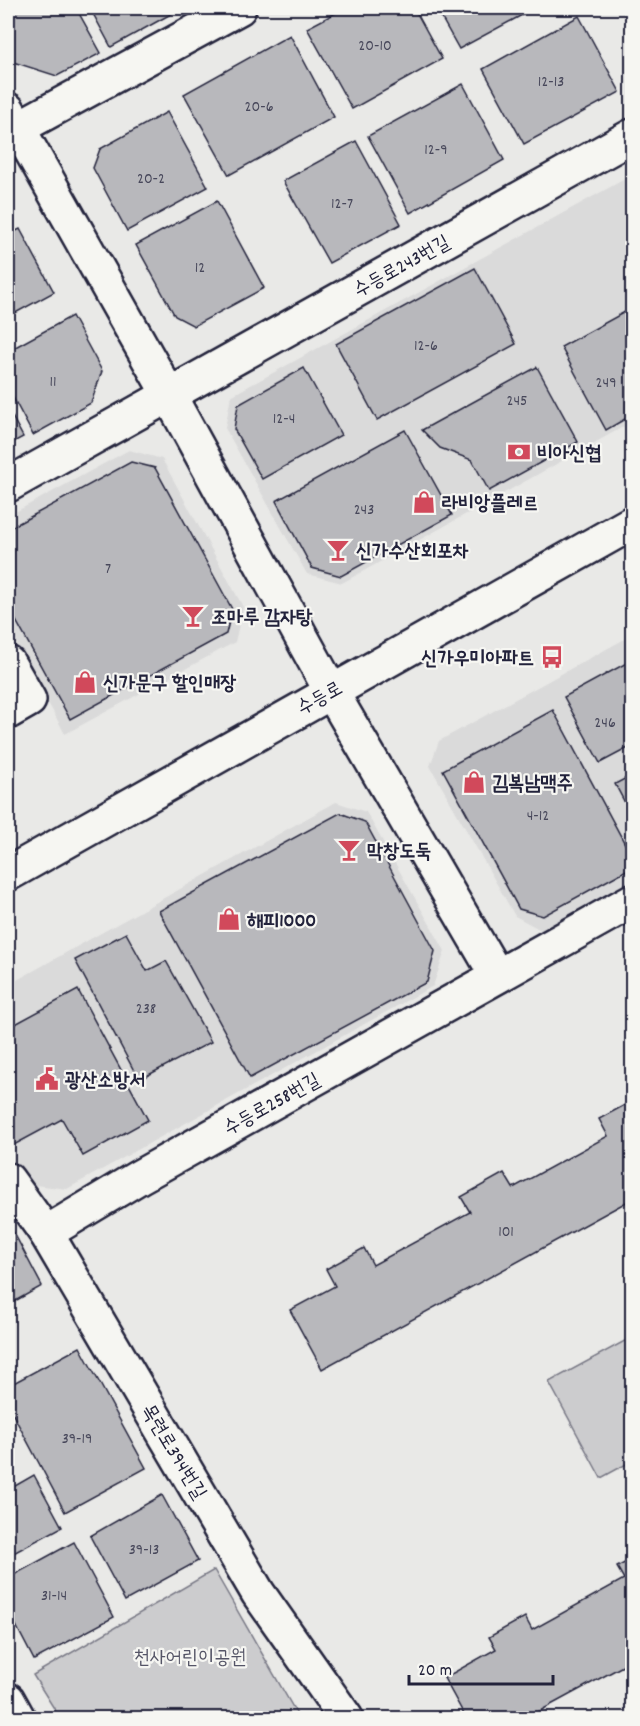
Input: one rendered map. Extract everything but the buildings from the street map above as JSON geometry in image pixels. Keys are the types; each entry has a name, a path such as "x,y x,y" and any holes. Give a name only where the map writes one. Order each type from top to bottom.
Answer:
{"street":[{"path":"239,8 13,119 169,395 331,691 497,976"},
{"name":"수등로243번길","path":"8,485 633,136"},
{"name":"수등로","path":"8,874 633,523"},
{"path":"8,663 18,706"},
{"name":"수등로258번길","path":"46,1233 149,1171 633,901"},
{"name":"목련로394번길","path":"8,1180 46,1233 258,1593 346,1719"},
{"path":"8,1700 18,1719"}],"shaded area":[{"path":"632,175 632,422 342,583 307,574 225,428 231,396"},
{"path":"129,450 162,459 243,607 235,642 65,734 8,628 8,516"},
{"path":"632,635 632,880 543,931 515,916 430,766 439,741"},
{"path":"336,802 366,812 445,951 433,986 67,1189 19,1183 8,1162 8,985"}],"green space":[{"path":"632,1337 632,1461 601,1478 549,1382"},
{"name":"천사어린이공원","path":"214,1570 299,1718 60,1718 33,1675"}],"place":[{"name":"비아신협","path":"519,452"},
{"name":"라비앙플레르","path":"424,502"},
{"name":"신가수산회포차","path":"338,550"},
{"name":"조마루 감자탕","path":"193,616"},
{"name":"신가우미아파트","path":"552,657"},
{"name":"신가문구 할인매장","path":"85,682"},
{"name":"김복남맥주","path":"474,782"},
{"name":"막창도둑","path":"349,850"},
{"name":"해피1000","path":"229,919"},
{"name":"광산소방서","path":"47,1079"}]}
